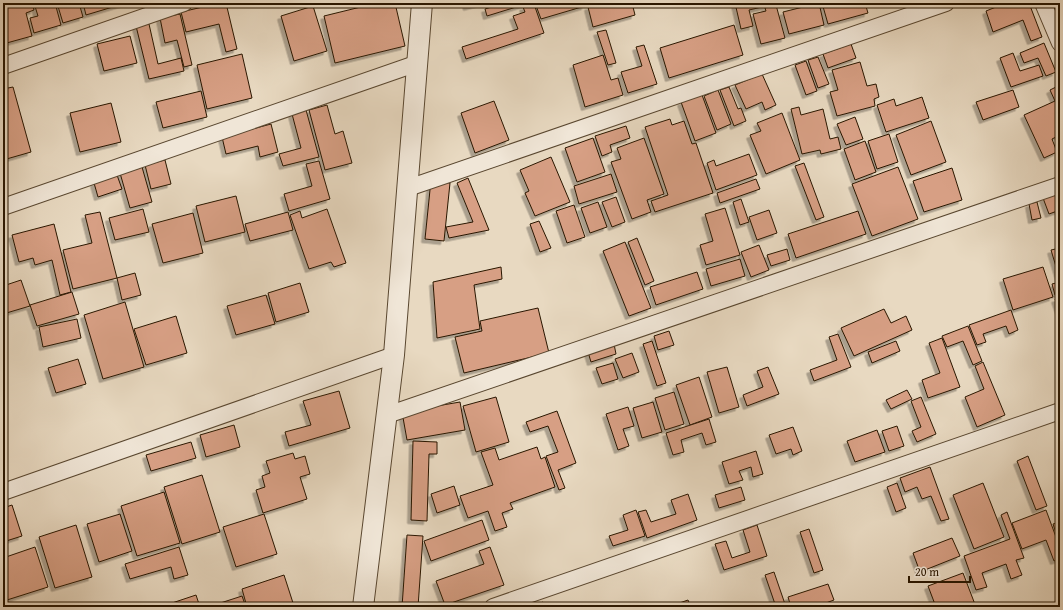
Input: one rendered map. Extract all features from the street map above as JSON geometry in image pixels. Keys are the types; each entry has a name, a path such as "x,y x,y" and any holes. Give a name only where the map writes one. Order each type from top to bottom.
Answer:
{"street":[{"path":"3,66 184,3"},
{"path":"363,607 394,355 422,3"},
{"path":"408,188 946,3"},
{"path":"1043,3 1060,43"},
{"path":"3,207 418,63"},
{"path":"387,415 1060,185"},
{"path":"3,492 394,355"},
{"path":"493,607 1060,411"}],"building":[{"path":"3,3 32,3 34,10 26,13 32,36 3,44"},
{"path":"34,3 55,3 61,25 34,33 30,18 38,16"},
{"path":"57,3 79,3 83,17 63,23"},
{"path":"83,3 126,3 86,15"},
{"path":"226,3 237,49 226,52 219,24 186,32 181,12"},
{"path":"377,3 395,3 405,46 335,63 324,16"},
{"path":"466,3 482,3 467,7"},
{"path":"505,3 526,4 487,16 485,9"},
{"path":"535,3 546,3 547,7 559,3 585,3 585,6 541,19"},
{"path":"602,3 632,3 635,15 593,27 588,7"},
{"path":"735,3 775,4 749,10 753,26 741,29"},
{"path":"819,3 824,25 789,34 783,12"},
{"path":"822,3 865,3 868,13 828,24"},
{"path":"1006,3 1029,3 1042,37 1031,41 1023,20 993,32 986,11"},
{"path":"534,4 544,33 466,59 462,47 518,29 513,16 525,12 523,7"},
{"path":"776,5 785,38 761,44 753,14 766,11 765,8"},
{"path":"313,6 327,51 294,61 281,16"},
{"path":"180,14 192,65 184,67 177,40 165,43 160,18"},
{"path":"149,24 158,64 181,58 184,71 149,79 136,26"},
{"path":"734,25 743,55 669,78 660,48"},
{"path":"606,30 616,63 608,65 597,32"},
{"path":"130,36 137,63 104,71 97,44"},
{"path":"1044,43 1056,72 1046,76 1038,58 1024,63 1020,53"},
{"path":"851,44 856,58 828,68 823,54"},
{"path":"644,45 657,84 628,93 621,72 642,66 636,47"},
{"path":"1013,53 1020,71 1039,65 1043,76 1011,87 1000,58"},
{"path":"242,54 252,98 207,109 197,65"},
{"path":"603,55 611,80 618,78 623,95 585,107 573,65"},
{"path":"818,57 829,84 818,88 808,60"},
{"path":"806,61 817,91 806,95 795,65"},
{"path":"860,62 867,86 876,84 879,97 874,99 875,106 837,116 830,92 838,90 832,70"},
{"path":"762,74 776,105 765,110 762,102 746,109 735,85"},
{"path":"1060,85 1060,135 1052,139 1057,152 1044,158 1024,115 1055,101 1050,90"},
{"path":"13,87 31,152 3,160 3,89"},
{"path":"729,87 738,109 741,108 746,121 734,126 720,90"},
{"path":"718,90 731,124 717,130 704,96"},
{"path":"1013,90 1019,107 983,120 976,102"},
{"path":"201,91 207,117 163,128 156,102"},
{"path":"702,95 716,133 695,141 681,102"},
{"path":"922,97 929,118 886,132 877,105 894,99 896,106"},
{"path":"494,101 509,140 475,153 461,113"},
{"path":"111,103 121,142 80,152 70,113"},
{"path":"327,105 335,134 343,131 352,163 325,170 309,110"},
{"path":"799,107 801,115 823,109 830,139 838,137 841,149 821,154 820,150 802,154 791,109"},
{"path":"306,110 319,157 283,166 279,154 301,148 292,114"},
{"path":"782,113 800,160 766,174 750,135 761,131 757,123"},
{"path":"855,117 863,139 846,145 837,124"},
{"path":"670,119 672,125 684,121 692,144 696,143 713,193 655,212 651,201 668,195 645,127"},
{"path":"931,121 946,162 911,175 896,135"},
{"path":"271,124 278,152 260,157 258,146 226,154 222,137"},
{"path":"626,126 630,138 610,145 612,152 602,156 595,136"},
{"path":"889,134 898,162 877,169 868,141"},
{"path":"593,138 605,172 577,182 565,148"},
{"path":"644,138 664,194 647,200 651,212 632,219 611,162 621,159 617,148"},
{"path":"865,141 876,172 855,180 844,149"},
{"path":"749,154 757,175 716,190 707,163 714,160 716,166"},
{"path":"551,157 570,202 535,216 525,193 529,191 520,170"},
{"path":"165,160 171,184 151,189 145,165"},
{"path":"319,161 330,199 289,211 284,194 312,186 306,164"},
{"path":"804,163 824,217 816,220 795,166"},
{"path":"142,167 152,202 130,208 120,173"},
{"path":"898,167 918,219 872,236 852,184"},
{"path":"952,168 962,200 924,212 913,181"},
{"path":"611,174 617,192 579,204 574,186"},
{"path":"117,175 122,189 98,197 94,183"},
{"path":"468,178 489,230 449,238 446,227 473,222 457,183"},
{"path":"756,179 760,189 720,203 717,193"},
{"path":"431,180 450,183 444,241 425,239"},
{"path":"1060,192 1060,210 1049,214 1043,198"},
{"path":"236,196 245,232 205,242 196,206"},
{"path":"616,197 625,222 612,227 602,202"},
{"path":"741,199 749,222 740,225 733,202"},
{"path":"598,202 607,227 590,233 581,208"},
{"path":"1037,202 1041,218 1032,220 1029,204"},
{"path":"574,205 585,237 567,243 556,211"},
{"path":"725,208 740,255 706,265 700,245 713,241 705,214"},
{"path":"143,209 149,232 115,240 109,218"},
{"path":"327,209 346,263 334,267 331,262 309,269 290,215 300,211 302,218"},
{"path":"769,210 777,233 757,240 749,217"},
{"path":"858,211 866,234 796,258 788,234"},
{"path":"100,212 117,278 73,289 63,250 92,243 85,215"},
{"path":"288,212 293,230 250,241 245,224"},
{"path":"193,213 203,253 163,263 152,224"},
{"path":"539,221 551,248 540,252 530,224"},
{"path":"54,224 71,292 60,295 52,260 35,265 33,258 19,262 12,235"},
{"path":"637,238 654,281 645,285 628,242"},
{"path":"625,242 651,308 629,316 603,251"},
{"path":"759,245 769,270 751,277 741,252"},
{"path":"1060,248 1060,280 1051,250"},
{"path":"787,249 790,260 771,266 767,255"},
{"path":"740,259 745,276 711,286 706,269"},
{"path":"501,267 502,279 474,285 480,329 437,338 433,282"},
{"path":"1043,267 1053,297 1013,310 1003,279"},
{"path":"697,272 703,289 656,305 650,287"},
{"path":"135,273 141,295 122,300 117,278"},
{"path":"21,280 30,306 3,314 3,286"},
{"path":"1060,282 1060,293 1055,295 1052,284"},
{"path":"300,283 309,312 276,322 268,293"},
{"path":"72,292 79,314 37,326 30,305"},
{"path":"266,295 275,324 236,335 227,306"},
{"path":"1060,298 1060,313 1055,299"},
{"path":"125,302 144,367 103,379 84,315"},
{"path":"538,308 549,353 464,373 455,337 482,331 480,321"},
{"path":"884,309 891,323 906,316 912,330 854,356 841,328"},
{"path":"1011,310 1018,330 1009,334 1006,326 983,334 986,342 977,345 969,325"},
{"path":"176,316 187,353 146,365 134,329"},
{"path":"77,319 81,338 43,347 39,327"},
{"path":"968,326 982,361 973,365 963,341 947,347 942,336"},
{"path":"669,331 674,345 658,350 654,336"},
{"path":"838,334 851,367 814,381 810,370 837,360 829,337"},
{"path":"942,338 960,387 928,398 922,380 940,373 929,343"},
{"path":"652,341 666,383 657,386 643,344"},
{"path":"896,341 900,351 872,363 868,352"},
{"path":"614,344 616,354 591,362 588,352"},
{"path":"632,353 639,372 623,378 615,359"},
{"path":"78,359 86,384 56,393 48,368"},
{"path":"983,362 1005,415 977,427 965,397 984,389 975,366"},
{"path":"613,363 618,379 602,384 596,368"},
{"path":"727,367 739,407 719,413 707,372"},
{"path":"768,367 779,394 747,406 743,395 763,387 757,371"},
{"path":"699,377 712,417 690,425 676,385"},
{"path":"907,390 912,399 891,409 886,400"},
{"path":"339,391 350,428 289,446 285,432 311,425 303,401"},
{"path":"674,392 684,424 665,430 655,398"},
{"path":"496,397 509,442 476,452 463,406"},
{"path":"921,397 936,434 917,442 912,431 921,427 911,401"},
{"path":"460,402 465,430 407,440 402,412"},
{"path":"653,402 662,432 642,438 633,408"},
{"path":"628,407 634,426 623,429 629,446 618,450 606,414"},
{"path":"557,411 576,463 558,470 565,488 559,490 546,456 558,452 548,426 530,432 526,422"},
{"path":"709,419 716,442 706,445 702,433 681,440 684,452 673,455 666,433"},
{"path":"234,425 240,447 206,457 200,435"},
{"path":"897,426 904,446 889,451 882,431"},
{"path":"793,427 802,451 793,455 791,449 776,454 769,435"},
{"path":"877,430 885,452 855,462 847,441"},
{"path":"413,441 437,442 437,454 429,454 427,521 411,520"},
{"path":"191,442 196,458 151,471 146,455"},
{"path":"537,447 541,459 545,457 555,487 510,503 513,509 502,513 507,527 495,531 488,511 468,518 460,496 493,485 481,452 495,448 499,460"},
{"path":"756,451 763,474 753,477 751,467 739,471 743,480 729,484 722,462"},
{"path":"293,453 295,459 305,456 310,474 300,477 307,499 263,513 256,490 265,487 262,476 270,473 266,461"},
{"path":"1028,456 1047,506 1036,510 1017,461"},
{"path":"930,467 949,519 941,521 931,496 922,499 917,487 905,492 900,478"},
{"path":"202,475 220,532 182,544 164,487"},
{"path":"897,483 906,508 896,512 887,487"},
{"path":"983,483 1004,537 974,549 953,495"},
{"path":"454,486 460,505 437,513 431,494"},
{"path":"741,487 745,500 719,508 715,495"},
{"path":"164,492 180,543 137,556 121,506"},
{"path":"688,494 697,520 647,538 638,512 646,510 651,522 676,514 671,500"},
{"path":"12,505 22,536 3,542 3,508"},
{"path":"636,510 645,536 613,546 609,536 628,530 623,515"},
{"path":"1046,510 1060,548 1060,559 1054,561 1046,540 1022,549 1012,523"},
{"path":"1007,512 1024,558 1016,560 1022,575 1011,579 1006,564 982,573 987,587 976,590 964,556 1010,539 1001,515"},
{"path":"120,514 132,551 99,562 87,524"},
{"path":"264,514 277,554 236,567 223,527"},
{"path":"482,520 489,540 431,561 424,541"},
{"path":"1060,522 1060,545 1053,524"},
{"path":"76,525 92,577 55,588 39,537"},
{"path":"757,525 767,556 724,570 715,544 726,541 732,558 750,552 743,530"},
{"path":"809,529 823,570 814,573 800,532"},
{"path":"407,535 423,536 418,607 402,607"},
{"path":"952,538 960,556 920,572 913,553"},
{"path":"35,547 48,587 7,600 3,587 3,558"},
{"path":"179,547 188,575 174,579 171,567 130,579 125,564"},
{"path":"490,547 504,585 445,605 436,581 484,564 479,551"},
{"path":"774,572 786,607 776,607 765,575"},
{"path":"963,573 976,607 936,607 928,586"},
{"path":"284,575 294,606 247,607 242,589"},
{"path":"828,584 834,600 815,607 791,607 788,597"},
{"path":"196,595 200,607 170,607 169,604"},
{"path":"242,596 246,607 208,607"},
{"path":"688,600 691,607 668,607"},
{"path":"543,602 545,607 530,607"}]}
